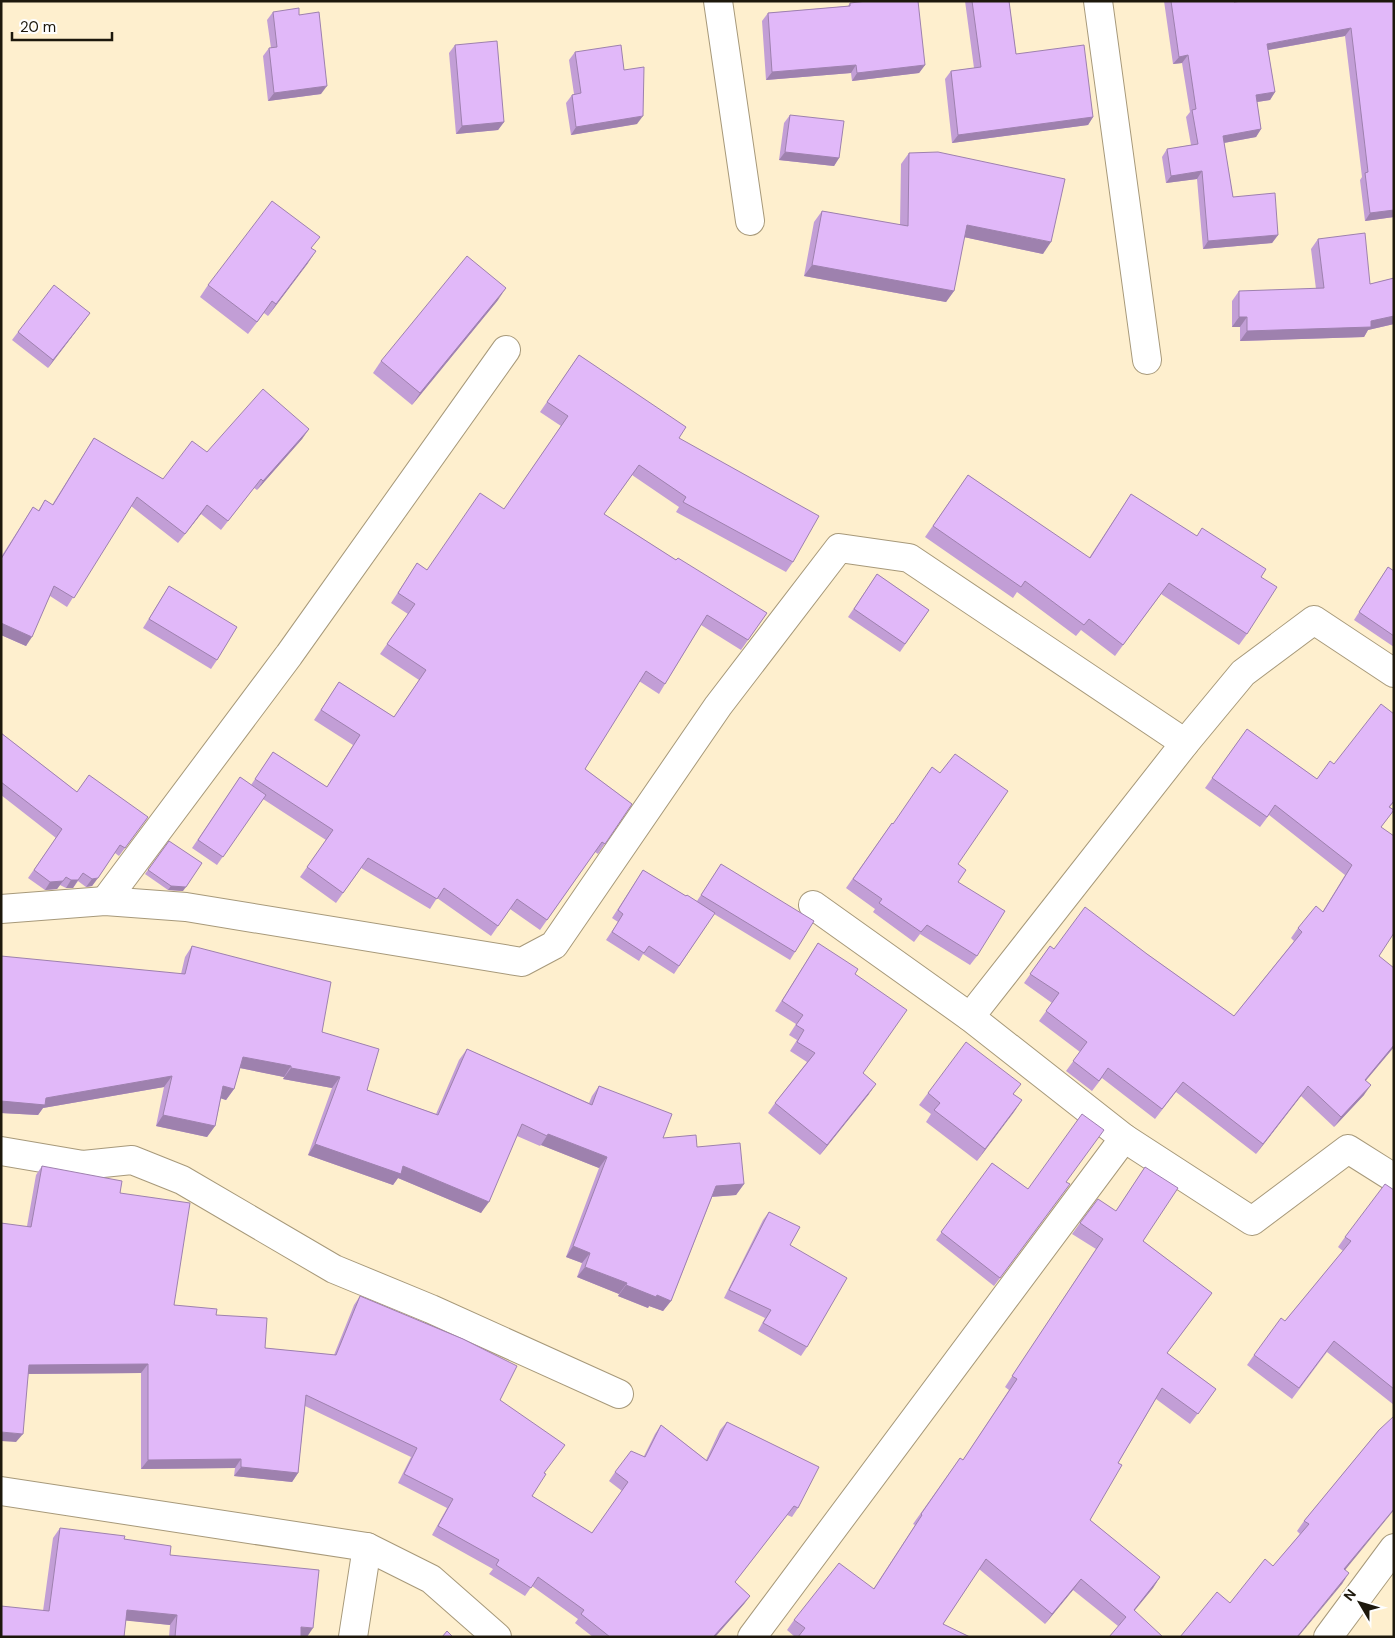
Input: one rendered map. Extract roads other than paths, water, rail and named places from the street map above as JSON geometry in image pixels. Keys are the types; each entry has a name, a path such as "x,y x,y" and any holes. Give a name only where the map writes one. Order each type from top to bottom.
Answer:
{"street":[{"path":"718,1 750,221"},
{"path":"1098,1 1147,360"},
{"path":"105,901 290,655 506,350"},
{"path":"1,909 105,901 186,907 522,962 554,945 718,706 839,548 909,558 1185,743"},
{"path":"970,1017 1185,743 1243,674 1314,620 1394,673"},
{"path":"813,905 970,1017 1124,1138 1252,1221 1348,1149 1394,1178"},
{"path":"752,1637 1124,1138"},
{"path":"1,1151 83,1165 132,1160 182,1180 334,1269 431,1309 620,1394"},
{"path":"1,1490 367,1547 431,1580 497,1637"},
{"path":"353,1637 367,1547"},
{"path":"1328,1637 1394,1548"}]}
